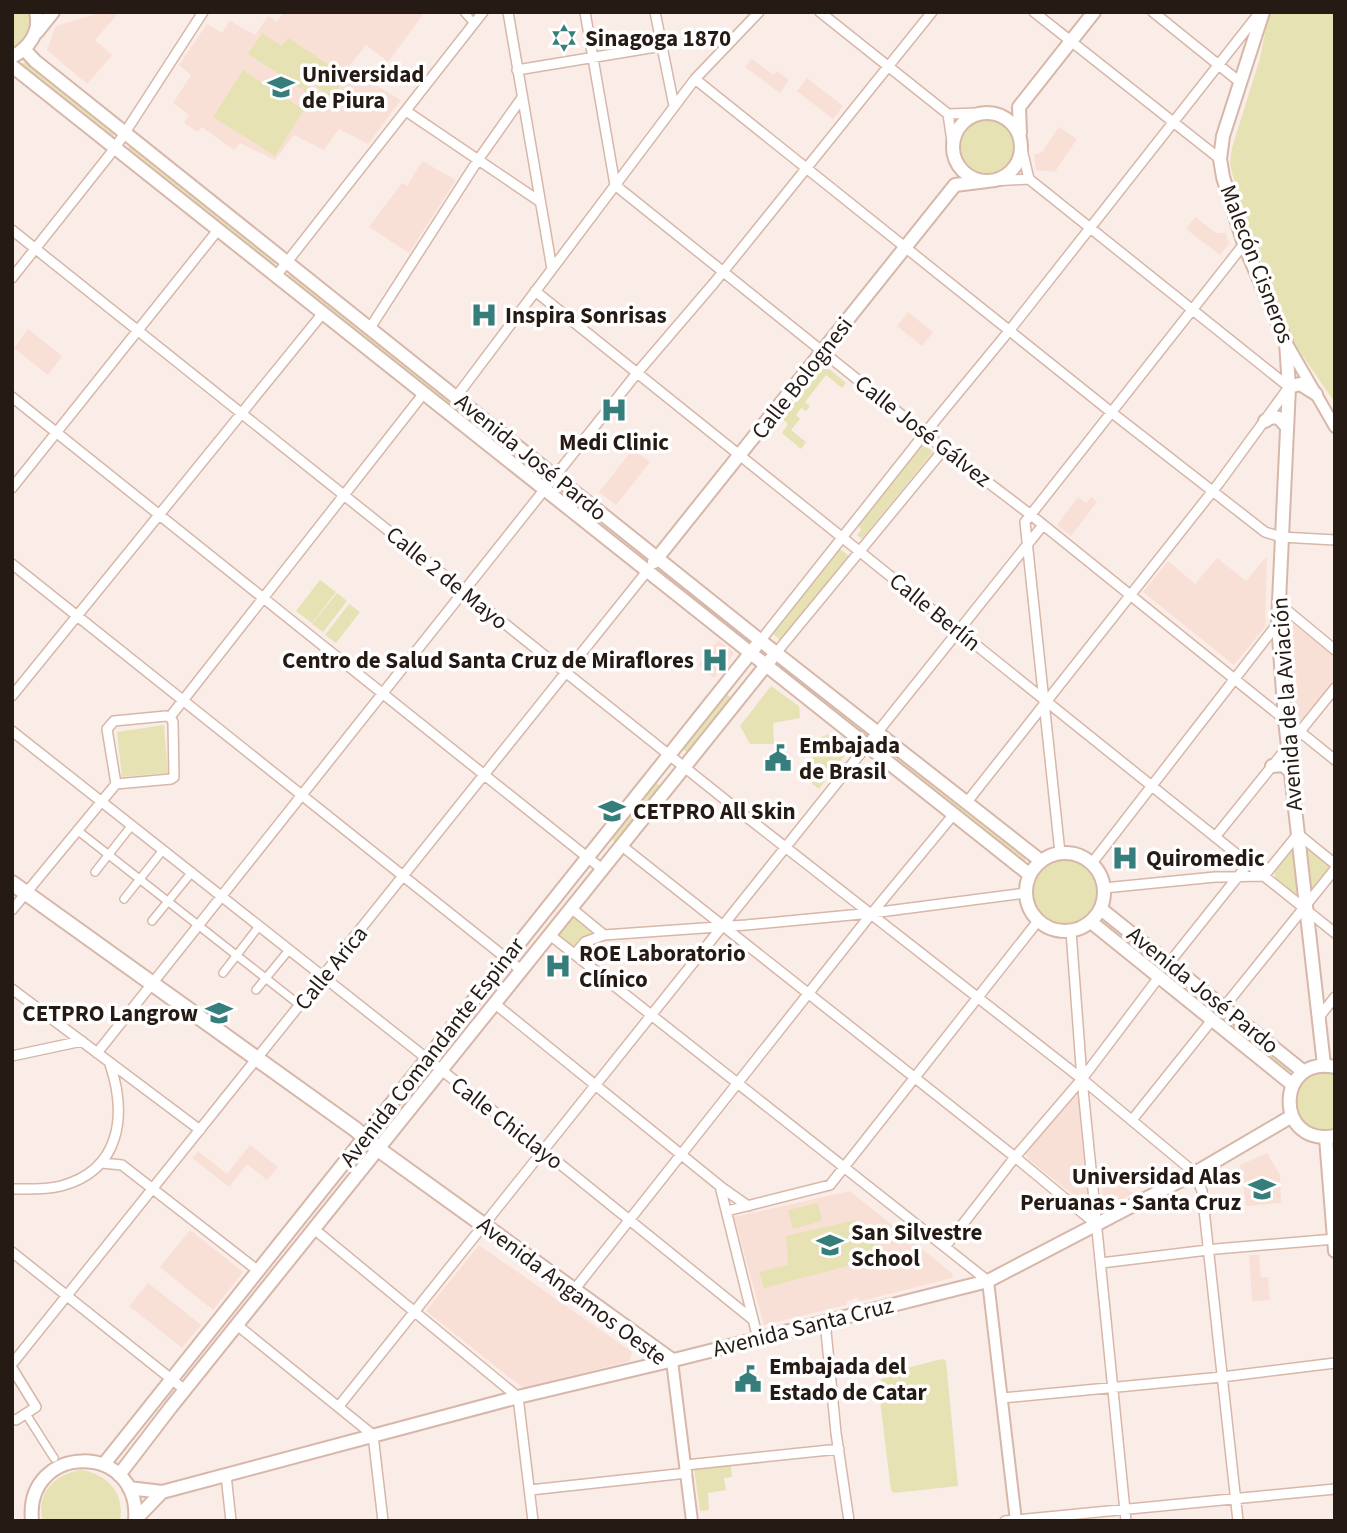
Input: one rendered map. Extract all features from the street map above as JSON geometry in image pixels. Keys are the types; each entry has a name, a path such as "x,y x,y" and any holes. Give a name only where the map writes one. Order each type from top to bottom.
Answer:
{"main road":[{"path":"35,35 38,22 36,12"},
{"path":"12,57 24,49 53,12"},
{"path":"1019,107 981,113 960,125 954,138 955,185 990,181 1007,175 1014,168 1020,155 1019,107 1094,12"},
{"name":"Malecón Cisneros","path":"1261,12 1222,140 1220,159 1244,244 1286,342"},
{"name":"Avenida José Pardo","path":"24,49 35,61 776,653 1041,861"},
{"name":"Avenida José Pardo","path":"12,66 1030,875"},
{"path":"981,113 997,114 1008,120 1016,129 1021,142"},
{"path":"953,151 956,163 965,173 975,179 990,181"},
{"name":"Calle Bolognesi","path":"648,570 955,185"},
{"name":"Avenida de la Aviación","path":"1286,342 1289,387 1278,623 1285,720 1305,909 1318,1017 1329,1066"},
{"path":"1289,387 1300,384 1316,394"},
{"path":"1265,421 1272,417 1279,418 1287,427"},
{"name":"Avenida Comandante Espinar","path":"103,1464 761,640"},
{"name":"Avenida Comandante Espinar","path":"119,1475 440,1070 776,653"},
{"path":"1272,766 1283,765 1291,772"},
{"path":"1060,853 1078,855 1092,863 1100,874 1104,888 1101,909 1091,922 1071,931 1056,930 1038,921 1028,906 1026,893 1030,875 1041,861 1060,853"},
{"name":"Avenida Angamos Oeste","path":"12,883 18,899 150,987 672,1361"},
{"name":"Avenida José Pardo","path":"1101,909 1304,1072"},
{"name":"Avenida José Pardo","path":"1091,922 1293,1084"},
{"path":"1329,1066 1304,1072 1293,1084 1289,1100 1292,1116 1305,1132 1330,1137 1334,1243"},
{"name":"Avenida Santa Cruz","path":"130,1488 162,1492 518,1397 988,1281 1195,1173 1292,1116"},
{"path":"278,1245 293,1256"},
{"path":"30,1518 33,1498 39,1485 53,1470 75,1461 93,1461 119,1475 130,1488 135,1504 135,1521"},
{"path":"135,1521 162,1492"}],"street":[{"path":"464,12 471,20"},
{"path":"276,276 483,12"},
{"path":"508,12 552,269"},
{"path":"585,12 615,185"},
{"path":"655,12 674,106"},
{"path":"456,397 695,79 759,12"},
{"path":"820,12 948,114 981,113"},
{"path":"97,1053 636,373 722,272 932,12"},
{"path":"1034,12 1220,159"},
{"path":"1153,12 1241,83"},
{"path":"761,640 1261,12"},
{"path":"12,278 115,148 198,14"},
{"path":"517,70 662,46"},
{"path":"695,79 1265,532 1281,537 1335,540"},
{"path":"370,328 478,160 521,99"},
{"path":"406,111 539,201"},
{"path":"948,114 953,151"},
{"path":"967,802 1213,490 1289,387 1029,179 1021,142"},
{"path":"990,181 1029,179"},
{"name":"Calle José Gálvez","path":"615,185 1335,760"},
{"name":"Calle 2 de Mayo","path":"12,230 566,673 1082,1079 1195,1173"},
{"path":"12,488 218,230"},
{"path":"1060,853 1025,522 1244,244"},
{"name":"Calle Berlín","path":"535,291 1335,933"},
{"path":"12,696 323,313"},
{"name":"Malecón Cisneros","path":"1286,342 1335,427"},
{"path":"116,783 107,729 109,724 170,717 424,393"},
{"path":"12,397 602,869"},
{"path":"776,653 944,449"},
{"path":"339,1406 1026,550 1043,525"},
{"path":"12,564 521,970"},
{"name":"Calle Arica","path":"12,1366 648,570"},
{"path":"1277,602 1335,650"},
{"path":"1092,863 1278,623"},
{"path":"1215,837 1335,688"},
{"path":"18,899 116,783 174,777 173,722 170,717"},
{"name":"Calle Chiclayo","path":"12,731 752,1319"},
{"path":"574,1290 872,913 954,814"},
{"path":"95,872 132,825"},
{"path":"77,830 301,1006"},
{"path":"1104,888 1264,876 1298,834 1335,866 1305,909 1224,1007"},
{"path":"622,846 1097,1225"},
{"path":"124,899 163,850"},
{"path":"1169,963 1248,863"},
{"path":"152,921 192,872"},
{"path":"575,954 585,942 604,935 872,913 1026,893"},
{"path":"571,908 604,935"},
{"path":"737,909 740,917 750,925"},
{"path":"884,922 882,916 886,911"},
{"path":"706,928 711,925 712,918"},
{"path":"727,1211 828,1186 845,1168 1038,921"},
{"path":"223,973 259,926"},
{"path":"1071,931 1082,1079 1126,1516"},
{"path":"550,935 988,1281 1002,1398 1012,1520 1126,1516 1236,1499 1335,1489"},
{"path":"256,990 289,950"},
{"path":"945,1247 1015,1157 1082,1079 1159,977"},
{"path":"12,989 200,1130"},
{"path":"1318,1017 1335,997"},
{"path":"494,1003 748,1206"},
{"path":"1132,1120 1212,1020"},
{"path":"12,1056 82,1041"},
{"path":"12,1189 62,1185 91,1173 103,1163 114,1141 118,1125 115,1078 110,1062"},
{"path":"114,1141 122,1165"},
{"path":"103,1163 122,1165 257,1270"},
{"path":"1195,1173 1202,1191 1238,1521"},
{"path":"720,1186 758,1339"},
{"path":"313,1229 518,1397 533,1521"},
{"path":"1101,1263 1208,1250 1334,1243"},
{"path":"12,1252 185,1390"},
{"path":"738,1308 749,1306"},
{"path":"825,1321 849,1521"},
{"path":"237,1325 373,1435 383,1521"},
{"name":"Avenida Angamos Oeste","path":"672,1361 692,1521"},
{"path":"1002,1398 1222,1377 1335,1363"},
{"path":"12,1366 36,1403 34,1410 16,1420 12,1419"},
{"path":"26,1414 53,1456"},
{"path":"530,1490 839,1449"},
{"path":"226,1475 231,1521"}],"shaded area":[{"path":"12,12 28,12 30,23 24,38 12,49"},
{"path":"103,12 117,15 95,40 112,55 87,84 47,50 56,26"},
{"name":"Universidad de Piura","path":"284,12 425,12 388,62 366,45 347,69 401,100 368,144 339,129 324,150 294,135 275,160 240,143 234,150 202,127 197,132 184,123 189,115 173,103 191,75 179,65 207,24 222,33 230,21 255,35 268,16 277,22"},
{"path":"1269,12 1335,12 1335,403 1294,343 1249,230 1230,163 1232,148 1260,58"},
{"path":"262,33 282,46 288,38 346,76 332,97 312,84 306,92 248,54"},
{"path":"752,59 774,75 777,71 789,80 780,93 745,67"},
{"path":"26,62 114,132 114,137 108,140 19,67"},
{"path":"243,70 304,110 275,156 213,117"},
{"path":"807,78 843,106 833,119 797,91"},
{"path":"987,116 1009,125 1018,147 1009,169 987,178 965,169 956,147 965,125"},
{"path":"1059,127 1077,139 1055,172 1036,170 1034,155 1042,152"},
{"path":"133,143 276,262 273,267 125,150"},
{"path":"422,161 456,180 409,253 369,227 402,183 407,186"},
{"path":"1195,217 1216,233 1226,233 1229,243 1220,255 1186,229"},
{"path":"292,271 547,475 546,481 543,483 286,277"},
{"path":"908,312 933,332 922,346 897,326"},
{"path":"28,329 62,356 48,375 14,348"},
{"path":"822,369 829,369 846,383 842,388 826,375 805,402 810,406 806,411 801,408 796,415 800,419 791,430 806,442 801,449 782,433 788,424 782,419"},
{"path":"924,444 933,452 862,539 857,535 861,530 858,524"},
{"path":"633,449 650,462 616,505 599,492"},
{"path":"1078,497 1086,503 1091,497 1097,502 1071,536 1057,525"},
{"path":"840,549 850,557 781,641 772,633"},
{"path":"1267,556 1265,627 1234,665 1143,592 1168,561 1195,584 1217,558 1246,581"},
{"path":"320,580 336,592 312,623 296,611"},
{"path":"337,593 347,601 323,632 312,624"},
{"path":"349,604 360,612 336,643 325,635"},
{"path":"1291,622 1335,657 1335,681 1302,721 1297,719 1288,624"},
{"name":"Centro de Salud Santa Cruz de Miraflores","path":"718,640 733,652 733,655 714,678 698,665"},
{"path":"785,666 1027,857 1022,864 779,672"},
{"path":"771,686 799,706 800,718 773,723 774,744 750,744 740,726"},
{"path":"725,693 733,699 689,754 681,748"},
{"path":"164,725 168,773 122,777 117,732"},
{"path":"829,734 849,750 819,789 812,784 813,740"},
{"path":"654,781 662,787 617,844 610,837"},
{"path":"1291,849 1297,851 1301,893 1297,895 1275,879 1275,868"},
{"path":"1310,849 1330,867 1312,893 1309,892 1306,850"},
{"path":"1065,856 1085,862 1095,872 1101,892 1095,912 1085,922 1065,928 1045,922 1035,912 1029,892 1035,872 1045,862"},
{"path":"576,915 594,929 576,952 559,939 558,932"},
{"path":"1105,920 1292,1069 1285,1078 1099,930"},
{"path":"1326,1069 1335,1070 1335,1131 1307,1126 1293,1101 1304,1076"},
{"path":"1072,1093 1078,1097 1088,1200 1085,1204 1028,1159 1026,1153"},
{"path":"250,1145 278,1167 267,1180 247,1164 229,1187 192,1158 198,1151 227,1174"},
{"name":"Universidad Alas Peruanas - Santa Cruz","path":"1267,1153 1280,1175 1281,1203 1246,1206 1240,1165"},
{"path":"1102,1171 1133,1193 1108,1208 1103,1203"},
{"name":"San Silvestre School","path":"850,1191 953,1274 952,1278 861,1301 856,1298 848,1301 846,1305 764,1325 734,1217"},
{"path":"818,1203 822,1221 793,1229 788,1210"},
{"path":"855,1220 884,1250 870,1260 764,1288 759,1272 788,1265 786,1236"},
{"path":"190,1230 243,1272 213,1310 160,1267"},
{"path":"479,1245 632,1352 630,1361 523,1388 426,1311"},
{"path":"1249,1255 1259,1255 1261,1277 1268,1277 1270,1300 1252,1301"},
{"path":"148,1283 201,1325 182,1348 129,1306"},
{"path":"942,1359 946,1361 958,1486 894,1493 891,1490 878,1384 887,1373"},
{"path":"731,1465 732,1477 724,1478 726,1490 708,1493 709,1510 700,1511 694,1469"},
{"path":"82,1470 100,1476 113,1487 120,1502 120,1521 43,1521 42,1502 50,1486 64,1475"}],"place":[{"name":"Sinagoga 1870","path":"564,38"},
{"name":"Universidad de Piura","path":"281,87"},
{"name":"Inspira Sonrisas","path":"484,315"},
{"name":"Medi Clinic","path":"614,410"},
{"name":"Centro de Salud Santa Cruz de Miraflores","path":"715,660"},
{"name":"Embajada de Brasil","path":"778,758"},
{"name":"CETPRO All Skin","path":"612,811"},
{"name":"Quiromedic","path":"1125,858"},
{"name":"ROE Laboratorio Clínico","path":"558,966"},
{"name":"CETPRO Langrow","path":"219,1013"},
{"name":"Universidad Alas Peruanas - Santa Cruz","path":"1262,1189"},
{"name":"San Silvestre School","path":"830,1245"},
{"name":"Embajada del Estado de Catar","path":"748,1379"}]}
